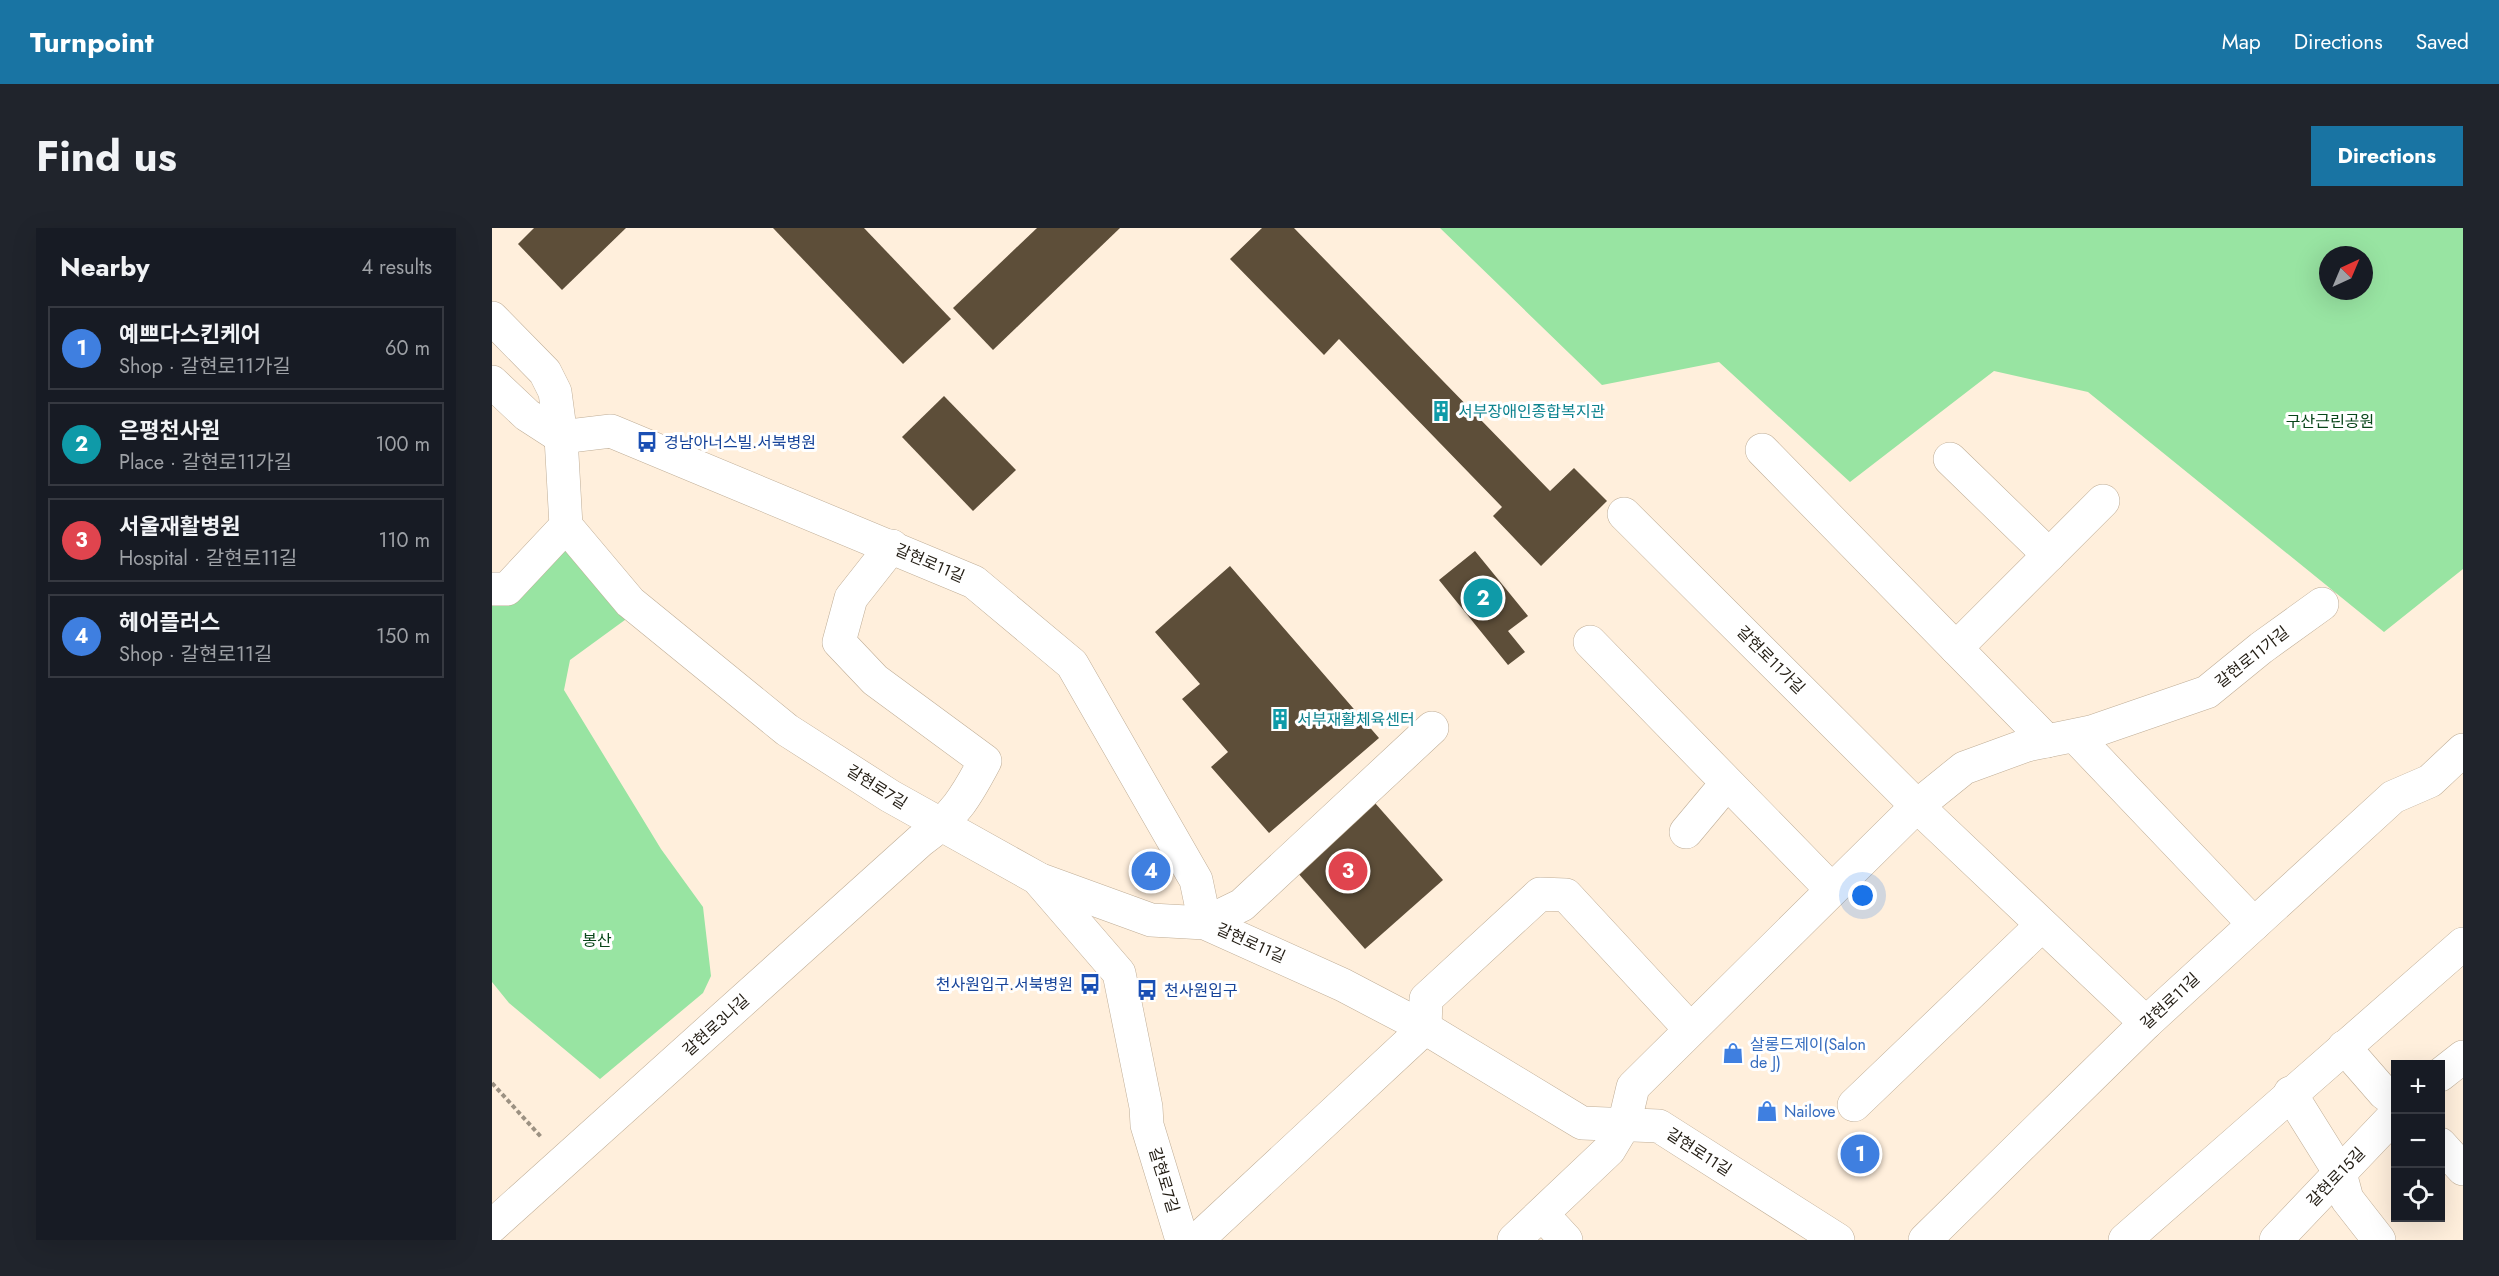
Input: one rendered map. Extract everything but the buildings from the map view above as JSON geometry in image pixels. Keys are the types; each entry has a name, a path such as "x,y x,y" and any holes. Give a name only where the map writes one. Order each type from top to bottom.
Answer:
{"street":[{"path":"492,318 546,372 555,392 561,437 566,526 507,589 492,590"},
{"path":"492,382 527,415 561,437"},
{"name":"갈현로11길","path":"561,437 611,431 974,582 1072,664 1197,880 1205,922"},
{"path":"1762,450 1956,648 2061,738 2254,924"},
{"path":"1950,459 2049,555"},
{"path":"1956,648 2103,501"},
{"name":"갈현로11가길","path":"1624,514 1917,806 2146,1023"},
{"name":"갈현로7길","path":"566,526 630,602 787,730 941,826 1037,878 1119,973 1146,1107 1147,1125 1182,1240"},
{"name":"갈현로3나길","path":"492,1226 920,841 941,826 966,798 985,761 875,680 839,642 851,598 892,546"},
{"name":"갈현로11가길","path":"1624,1125 1633,1087 1917,806 1964,768 2027,745 2091,732 2207,692 2261,648 2322,604"},
{"path":"1590,642 1831,889"},
{"path":"1205,922 1242,905 1432,728"},
{"name":"갈현로11길","path":"1925,1240 2146,1023 2254,924 2394,797 2430,781 2463,750"},
{"path":"1686,832 1727,783"},
{"name":"갈현로11길","path":"1037,878 1151,920 1205,922 1343,985 1425,1028 1582,1123 1659,1126 1838,1240"},
{"path":"1197,1240 1425,1028 1426,999 1540,894 1566,895 1690,1029"},
{"path":"1854,1104 2042,925"},
{"path":"2125,1240 2290,1093 2463,944"},
{"path":"2344,1047 2391,1098"},
{"path":"2445,1072 2463,1057"},
{"path":"2290,1093 2340,1173 2348,1198 2379,1240"},
{"name":"갈현로15길","path":"2276,1240 2391,1119"},
{"path":"1514,1240 1609,1150 1624,1125"},
{"path":"2445,1149 2463,1168"},
{"path":"1542,1214 1566,1240"}],"path":[{"path":"492,1083 564,1162"}],"green space":[{"name":"구산근린공원","path":"1440,228 2463,228 2463,569 2384,632 2088,392 1994,371 1850,482 1719,362 1602,385"},
{"name":"봉산","path":"565,541 629,617 570,660 564,690 661,849 703,907 711,976 703,993 600,1079 509,1003 492,982 492,600"}],"place":[{"name":"서부장애인종합복지관","path":"1441,411"},
{"name":"경남아너스빌.서북병원","path":"647,442"},
{"name":"은평천사원","path":"1483,598"},
{"name":"서부재활체육센터","path":"1280,719"},
{"name":"헤어플러스","path":"1151,871"},
{"name":"서울재활병원","path":"1348,871"},
{"name":"천사원입구.서북병원","path":"1090,984"},
{"name":"천사원입구","path":"1147,990"},
{"name":"살롱드제이(Salon de J)","path":"1733,1053"},
{"name":"Nailove","path":"1767,1111"},
{"name":"예쁘다스킨케어","path":"1860,1154"}]}
